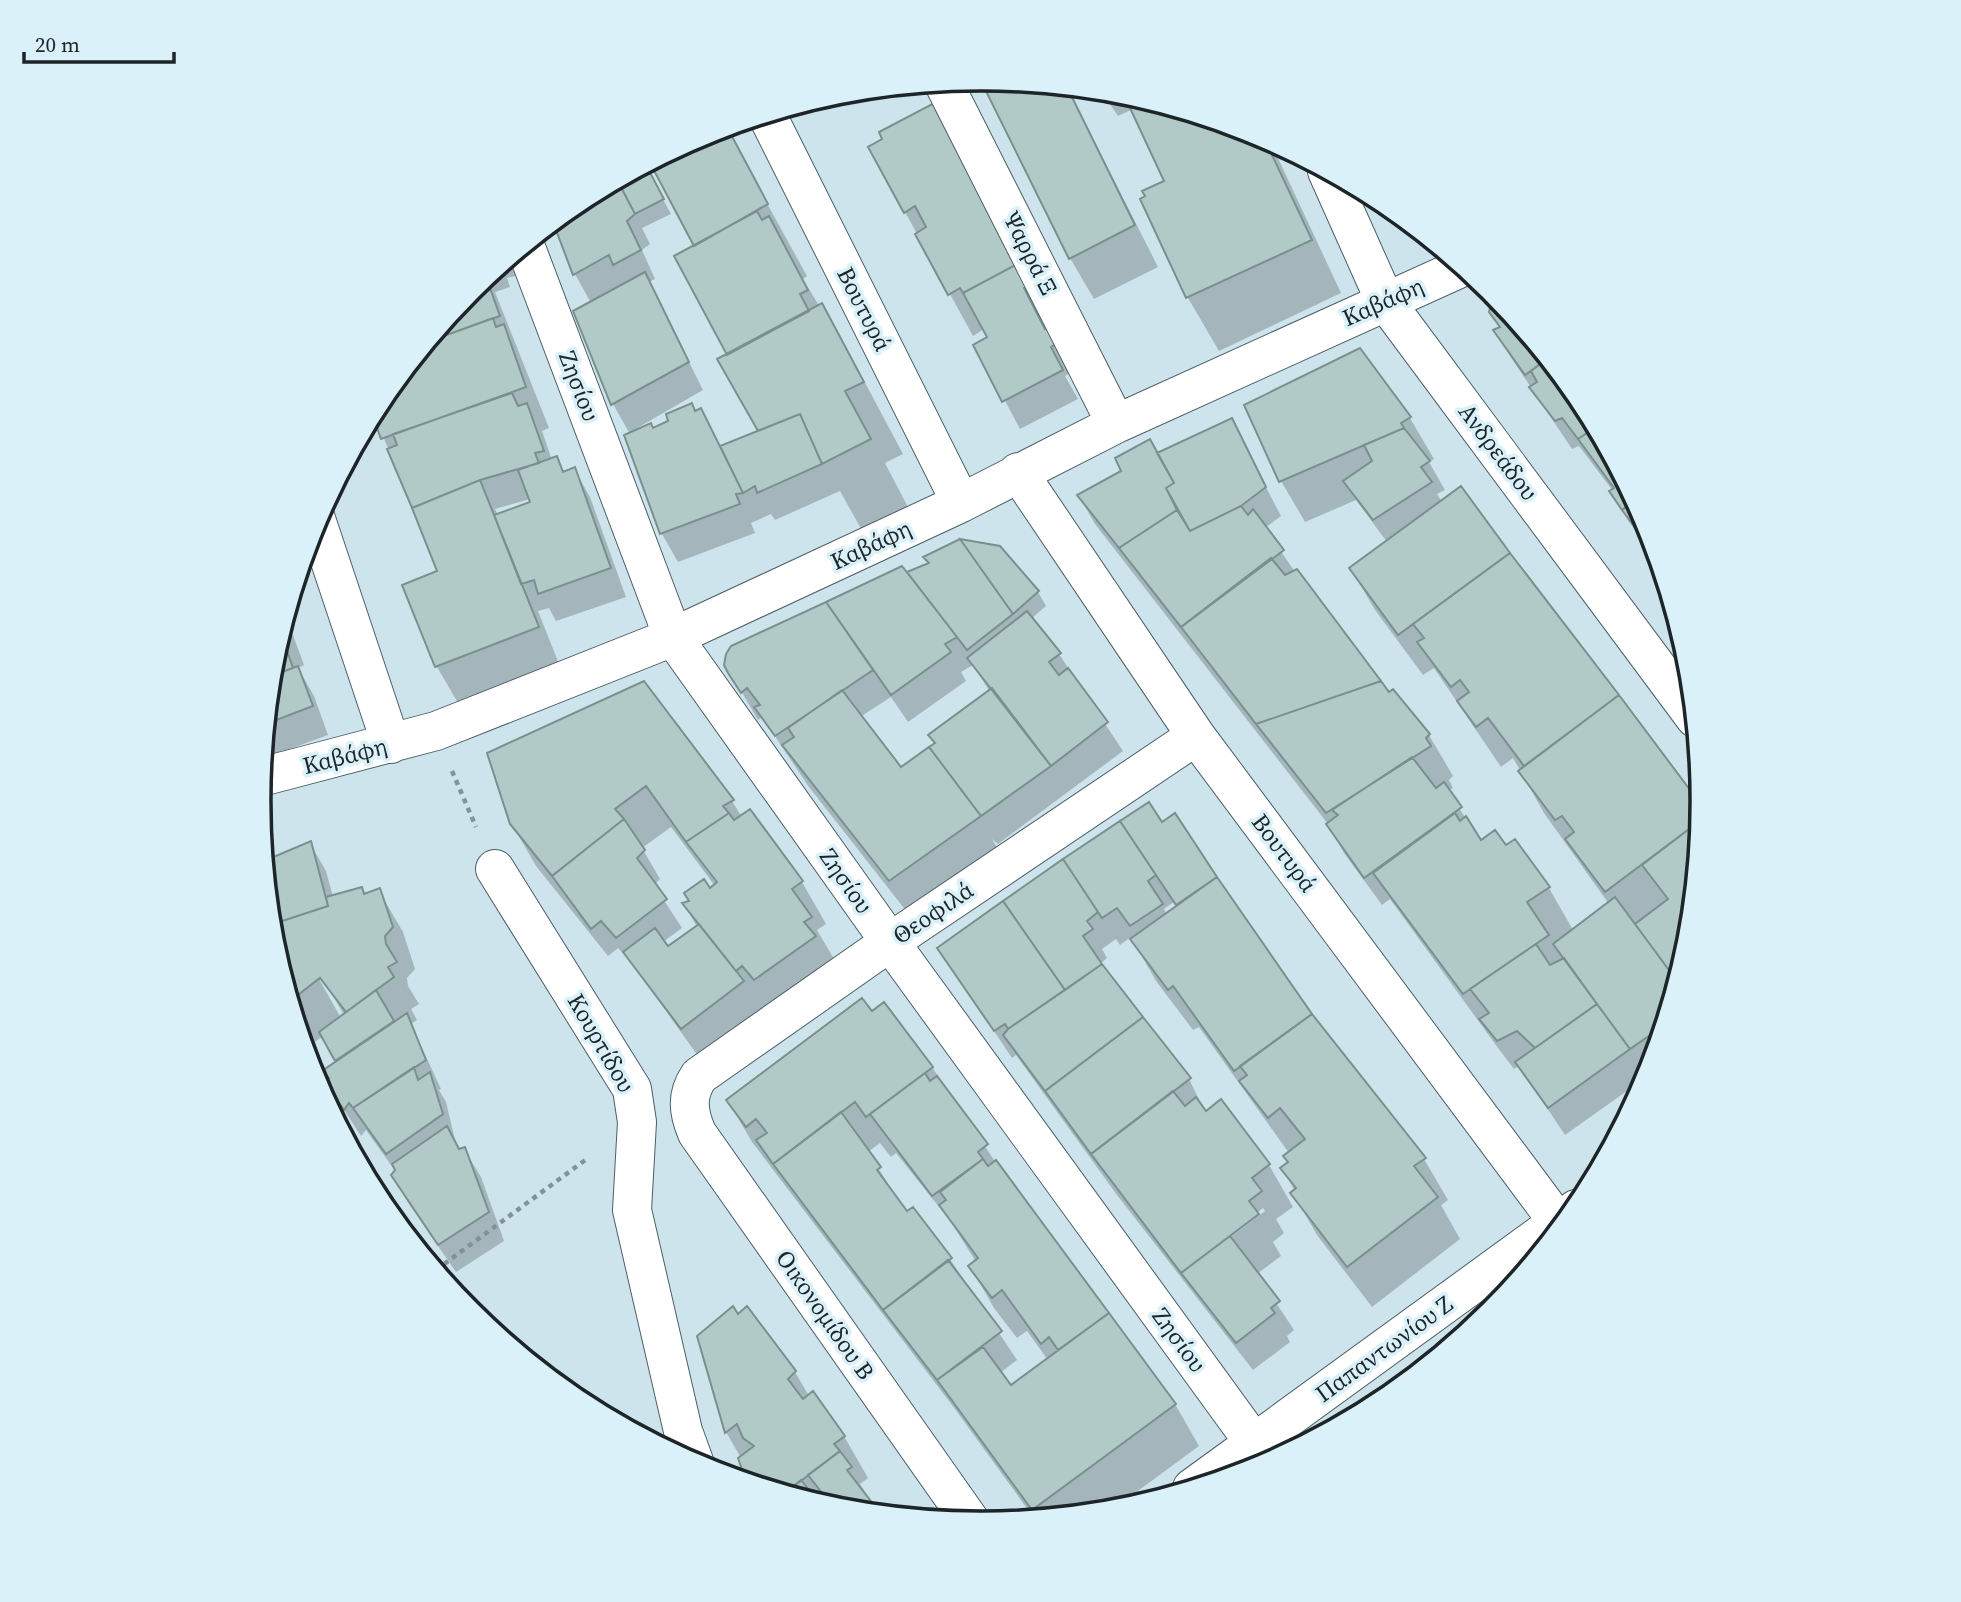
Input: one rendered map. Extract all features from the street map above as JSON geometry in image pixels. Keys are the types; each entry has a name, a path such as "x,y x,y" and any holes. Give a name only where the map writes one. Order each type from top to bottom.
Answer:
{"street":[{"name":"Ψαρρά Ξ","path":"948,92 1116,424"},
{"name":"Βουτυρά","path":"771,123 961,503"},
{"name":"Ανδρεάδου","path":"1333,184 1385,301 1683,702"},
{"name":"Ζησίου","path":"528,254 673,637 890,942 1261,1453"},
{"name":"Καβάφη","path":"271,774 436,731 673,637 961,503 1116,424 1453,271"},
{"name":"Βουτυρά","path":"1018,472 1196,736 1559,1212"},
{"path":"322,537 391,744"},
{"name":"Θεοφιλά","path":"689,1104 690,1090 699,1076 890,942 1196,736"},
{"name":"Κουρτίδου","path":"495,869 632,1089 636,1122 632,1210 689,1448"},
{"name":"Οικονομίδου Β","path":"689,1104 690,1118 697,1133 963,1510"},
{"name":"Παπαντωνίου Ζ","path":"1261,1453 1539,1239"}],"path":[{"path":"436,731 466,810 495,869"},
{"path":"443,1265 636,1122"}],"building":[{"path":"986,91 1072,97 1135,225 1069,259"},
{"path":"938,101 1021,262 963,293 960,288 948,295 915,234 926,227 915,206 904,213 868,147 882,139 879,132"},
{"path":"1130,107 1209,129 1271,154 1312,240 1186,298 1140,199 1145,196 1142,191 1164,181"},
{"path":"732,136 768,204 694,246 654,170"},
{"path":"650,173 664,199 635,214 621,188"},
{"path":"622,188 635,214 627,221 641,250 613,265 609,255 573,275 557,232"},
{"path":"757,211 762,220 769,216 808,290 800,294 809,311 727,355 674,256"},
{"path":"1021,262 1033,283 1024,288 1045,329 1052,325 1060,342 1051,347 1063,370 1002,402 973,345 987,337 963,293"},
{"path":"645,272 689,362 611,405 573,311"},
{"path":"490,288 500,316 445,336"},
{"path":"822,303 864,382 845,391 871,439 822,464 800,414 758,431 717,359"},
{"path":"1490,307 1540,364 1525,375 1493,330 1500,327 1489,312"},
{"path":"493,318 496,327 504,324 526,387 381,439 377,428 390,407 445,335"},
{"path":"1360,348 1411,417 1401,423 1404,428 1279,482 1244,405"},
{"path":"1540,364 1587,433 1578,439 1562,418 1555,421 1529,387 1537,382 1531,371"},
{"path":"512,393 518,406 527,403 544,451 535,453 539,463 480,480 412,508 387,449 397,445 393,434"},
{"path":"692,403 695,411 701,408 743,493 736,494 740,504 660,534 624,435 651,423 653,428 668,421 666,414"},
{"path":"800,414 822,464 757,493 755,486 743,493 720,446"},
{"path":"1232,418 1266,487 1241,506 1190,531 1166,488 1174,483 1157,453"},
{"path":"1404,428 1430,461 1421,467 1432,482 1373,520 1343,481 1372,461 1364,445"},
{"path":"1587,433 1617,487 1626,507 1622,510 1609,491 1614,488 1578,439"},
{"path":"1150,439 1174,483 1166,488 1177,510 1119,548 1077,495 1121,471 1115,458"},
{"path":"557,456 563,472 575,467 611,568 538,594 534,580 521,584 494,515 530,502 518,470"},
{"path":"480,480 539,627 435,667 402,585 437,571 412,508"},
{"path":"1461,486 1510,553 1398,635 1349,568"},
{"path":"1241,506 1248,515 1253,509 1284,550 1181,627 1119,548 1177,510 1190,531"},
{"path":"1626,507 1636,529 1622,510"},
{"path":"960,539 1000,546 1039,591 1013,614"},
{"path":"960,539 1013,614 967,650 907,572 929,563 923,557"},
{"path":"1510,553 1619,695 1524,766 1488,718 1476,727 1457,701 1469,692 1460,680 1451,687 1417,642 1424,638 1413,624"},
{"path":"1271,558 1285,575 1297,569 1381,681 1256,724 1181,627"},
{"path":"902,566 957,637 945,644 951,652 891,695 826,602"},
{"path":"826,602 873,670 775,736 754,707 760,705 747,688 741,693 728,673 724,665 726,654 731,646"},
{"path":"1027,611 1061,653 1049,662 1059,675 1068,668 1108,722 1051,766 967,658"},
{"path":"287,650 293,668 283,672"},
{"path":"298,666 313,706 276,720 277,708 283,672"},
{"path":"644,681 734,800 723,806 729,813 686,842 646,786 615,809 624,819 552,876 510,824 487,753"},
{"path":"1381,681 1389,692 1393,689 1430,734 1426,738 1431,746 1326,813 1256,724"},
{"path":"992,688 1051,766 981,816 929,747 935,743 928,735"},
{"path":"842,690 901,767 929,747 981,816 889,881 782,745 794,737 788,728"},
{"path":"1619,695 1690,790 1689,829 1605,892 1565,839 1574,832 1562,816 1555,820 1518,771"},
{"path":"1412,757 1436,788 1444,782 1462,807 1364,878 1326,824 1338,815 1332,810"},
{"path":"1149,802 1162,822 1175,813 1217,877 1176,905 1120,821"},
{"path":"750,809 803,881 792,889 812,917 804,922 816,936 754,980 742,966 736,971 682,903 689,901 684,893 704,879 710,888 717,882 686,842 729,813 734,820"},
{"path":"1455,813 1460,821 1466,816 1481,840 1495,830 1506,845 1515,839 1550,887 1527,902 1549,935 1463,994 1373,873"},
{"path":"624,819 645,850 637,858 667,899 616,938 601,921 591,929 552,876"},
{"path":"1120,821 1156,875 1148,881 1163,904 1130,926 1117,908 1102,918 1063,859"},
{"path":"1689,829 1684,894 1669,971 1635,924 1668,899 1642,865"},
{"path":"311,841 328,906 281,921 273,857"},
{"path":"1063,859 1098,912 1087,921 1093,929 1083,936 1102,964 1065,990 1003,901"},
{"path":"1217,877 1312,1014 1234,1071 1173,986 1168,990 1130,939"},
{"path":"362,887 364,894 380,888 393,927 385,936 386,944 397,962 388,967 394,977 346,1012 320,978 298,995 284,940 281,921 328,906 326,897"},
{"path":"1615,897 1669,971 1651,1034 1630,1049 1553,944"},
{"path":"1003,901 1065,990 1008,1029 1005,1024 994,1031 937,948"},
{"path":"699,924 744,981 681,1029 623,952 655,928 668,946"},
{"path":"1536,944 1550,965 1564,958 1597,1004 1535,1048 1517,1031 1497,1041 1479,1019 1489,1013 1470,989"},
{"path":"1102,964 1143,1017 1045,1091 1003,1035"},
{"path":"376,990 394,1021 335,1061 319,1032"},
{"path":"862,998 872,1011 884,1002 933,1067 866,1117 855,1102 773,1164 756,1140 767,1133 756,1119 746,1127 726,1100"},
{"path":"1597,1004 1630,1049 1548,1108 1515,1062"},
{"path":"407,1013 426,1060 353,1108 349,1103 344,1110 324,1070"},
{"path":"1312,1014 1426,1158 1414,1166 1438,1197 1347,1267 1290,1193 1296,1188 1280,1168 1288,1162 1283,1156 1305,1139 1280,1108 1268,1118 1239,1081 1247,1075 1240,1066"},
{"path":"1143,1017 1191,1078 1091,1154 1045,1091"},
{"path":"414,1067 418,1080 430,1072 443,1114 386,1154 353,1108"},
{"path":"925,1073 930,1081 937,1076 988,1144 978,1152 983,1159 932,1196 870,1114"},
{"path":"1173,1091 1185,1106 1196,1097 1206,1111 1221,1099 1270,1164 1252,1178 1262,1191 1249,1201 1259,1214 1181,1273 1091,1154"},
{"path":"841,1112 881,1167 877,1170 907,1211 913,1207 952,1258 883,1310 773,1164"},
{"path":"447,1126 459,1149 465,1147 489,1212 438,1245 391,1175 395,1170 392,1164"},
{"path":"983,1159 988,1166 996,1160 1109,1313 1058,1350 1049,1337 1041,1344 1002,1290 992,1298 968,1266 978,1258 939,1205 946,1200 940,1192"},
{"path":"1230,1236 1280,1301 1271,1308 1275,1313 1236,1343 1181,1273"},
{"path":"948,1260 1002,1331 937,1380 883,1310"},
{"path":"733,1306 738,1314 747,1306 796,1371 788,1379 803,1399 813,1391 845,1436 834,1444 840,1451 794,1486 742,1469 738,1458 754,1446 743,1438 737,1424 725,1433 697,1336"},
{"path":"1109,1313 1176,1404 1031,1509 937,1380 983,1347 1011,1385"},
{"path":"840,1451 852,1467 847,1470 872,1502 822,1492 808,1475"},
{"path":"801,1480 809,1490 797,1487 794,1486"}]}
